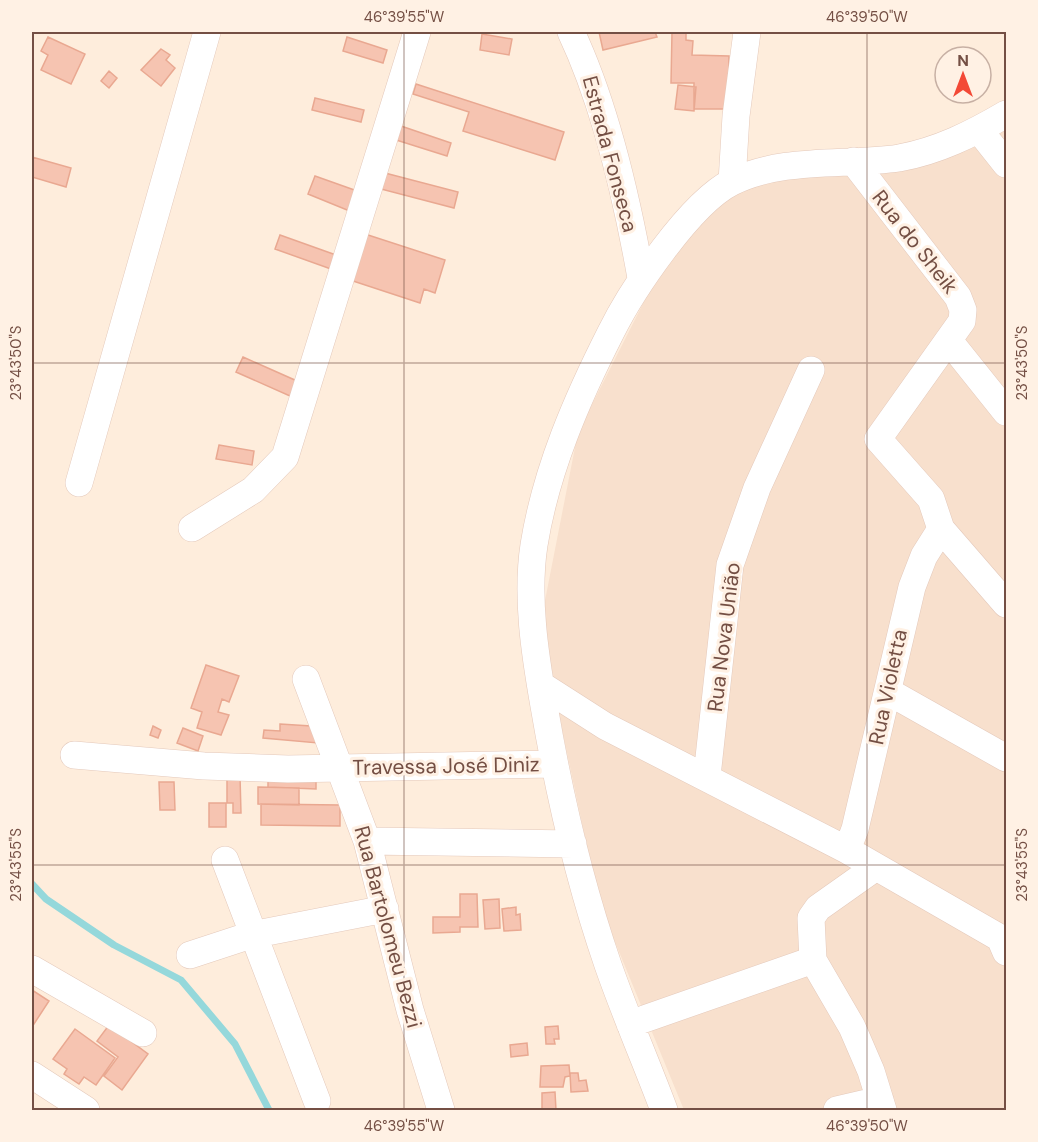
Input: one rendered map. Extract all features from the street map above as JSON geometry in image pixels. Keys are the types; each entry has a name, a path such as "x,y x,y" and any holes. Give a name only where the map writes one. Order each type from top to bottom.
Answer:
{"street":[{"path":"79,483 207,32"},
{"path":"192,528 253,490 285,457 417,32"},
{"name":"Estrada Fonseca","path":"571,32 590,75 608,138 632,229 641,278"},
{"path":"732,182 736,116 747,32"},
{"path":"664,1110 608,965 573,844 554,764 541,685 532,598 534,548 545,493 563,437 598,358 641,278 700,208 732,182 779,169 921,153 979,130 1006,114"},
{"path":"979,130 1006,164"},
{"name":"Rua do Sheik","path":"853,161 958,297 963,310 962,321 950,342 878,439 931,499 941,529"},
{"path":"950,342 1006,412"},
{"name":"Rua Nova União","path":"707,776 730,565 757,488 812,370"},
{"path":"941,529 1006,604"},
{"name":"Rua Violetta","path":"847,850 855,829 889,692 912,587 924,556 941,529"},
{"name":"Rua Bartolomeu Bezzi","path":"306,679 368,841 410,1010 441,1110"},
{"path":"541,685 605,726 707,776 847,850 1000,938 1006,952"},
{"path":"889,692 1006,758"},
{"name":"Travessa José Diniz","path":"74,755 204,766 554,764"},
{"path":"368,841 573,844"},
{"path":"225,860 251,935 316,1101"},
{"path":"837,1110 882,1105 852,1028 813,960 811,918 818,908 876,867"},
{"path":"190,955 251,935 385,909"},
{"path":"630,1023 813,960"},
{"path":"32,969 143,1033"},
{"path":"32,1075 71,1107"}],"shaded area":[{"path":"1006,119 1006,1110 684,1110 599,903 540,626 578,432 661,268 720,197 786,165 940,149"}],"building":[{"path":"599,32 655,32 657,37 603,50"},
{"path":"672,32 686,32 686,40 693,41 692,55 729,56 728,109 694,109 694,83 671,83"},
{"path":"482,34 512,39 509,55 480,50"},
{"path":"48,37 85,54 71,84 41,70 48,55 41,51"},
{"path":"347,37 387,50 383,63 343,51"},
{"path":"161,49 170,55 166,60 175,68 161,86 141,70"},
{"path":"109,71 117,78 109,88 101,81"},
{"path":"416,84 564,132 555,160 463,131 469,112 413,94"},
{"path":"678,85 696,87 694,111 675,109"},
{"path":"315,98 364,110 361,122 312,110"},
{"path":"398,125 451,143 447,156 393,139"},
{"path":"32,157 71,168 66,187 32,177"},
{"path":"385,173 458,192 454,208 381,189"},
{"path":"315,176 360,192 352,212 308,194"},
{"path":"365,234 445,260 435,293 424,289 420,303 350,280"},
{"path":"280,235 336,255 331,269 275,249"},
{"path":"243,357 297,381 290,396 236,372"},
{"path":"219,445 254,451 252,465 216,459"},
{"path":"206,665 239,676 229,702 222,699 218,712 229,715 221,735 197,728 202,712 191,708"},
{"path":"280,724 311,726 318,743 263,738 264,730 280,731"},
{"path":"153,726 161,730 158,738 150,735"},
{"path":"183,728 203,736 198,751 177,743"},
{"path":"268,772 316,773 316,789 268,787"},
{"path":"227,776 240,776 241,813 233,813 233,803 227,803"},
{"path":"159,782 174,782 175,810 160,810"},
{"path":"258,787 299,788 299,805 258,804"},
{"path":"209,803 226,803 226,827 209,827"},
{"path":"261,804 340,805 340,826 261,825"},
{"path":"460,894 477,894 478,927 460,927 460,932 433,933 433,917 460,917"},
{"path":"499,899 500,928 485,929 483,900"},
{"path":"516,907 516,915 520,914 521,930 504,931 502,909"},
{"path":"32,990 49,1001 32,1027"},
{"path":"109,1025 148,1054 122,1090 104,1076 118,1057 97,1041"},
{"path":"558,1026 559,1039 554,1039 555,1044 546,1044 545,1027"},
{"path":"75,1029 115,1058 96,1085 84,1077 79,1084 64,1074 67,1069 53,1059"},
{"path":"527,1043 528,1055 511,1057 510,1045"},
{"path":"569,1065 570,1076 565,1077 563,1087 540,1087 541,1066"},
{"path":"570,1073 578,1073 579,1081 586,1080 588,1091 571,1092"},
{"path":"555,1092 556,1110 542,1110 542,1093"}],"waterway":[{"path":"32,884 46,899 114,945 181,980 235,1044 269,1110"}]}
